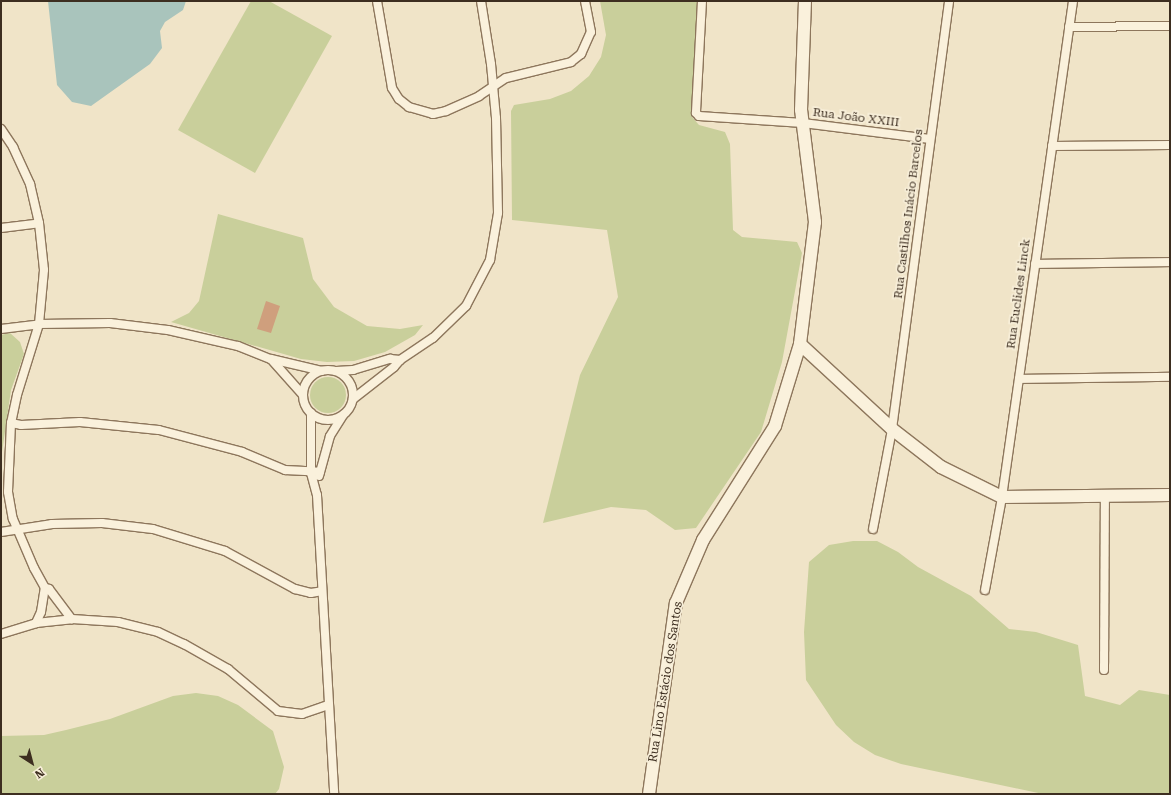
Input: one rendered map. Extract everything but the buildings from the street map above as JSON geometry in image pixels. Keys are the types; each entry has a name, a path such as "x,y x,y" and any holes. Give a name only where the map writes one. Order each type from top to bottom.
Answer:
{"main road":[{"name":"Rua Lino Estácio dos Santos","path":"649,794 676,604 703,540 775,426 800,344 815,222 803,123 805,1"},
{"path":"800,344 892,429 941,467 1002,497 1170,495"}],"street":[{"path":"377,1 392,88 399,99 409,108 433,114 446,111 480,96 493,85 506,78 571,62 581,54 591,32 585,1"},
{"path":"316,485 330,436 353,399 394,367 400,360 433,338 466,306 490,260 498,212 493,85 481,1"},
{"name":"Rua João XXIII","path":"702,1 697,115 732,120 803,123 930,140"},
{"name":"Rua Castilhos Inácio Barcelos","path":"873,529 892,429 949,1"},
{"name":"Rua Euclides Linck","path":"985,590 1002,497 1073,1"},
{"path":"1069,27 1170,26"},
{"path":"1,129 13,148 30,184 39,223 44,270 39,324 16,395 11,423 8,492 16,529 44,588 41,612 36,623"},
{"path":"1052,146 1170,145"},
{"path":"1,228 39,223"},
{"path":"1035,264 1170,262"},
{"path":"1,329 39,324 110,323 168,330 238,346 271,359 322,371 353,370 390,359 400,360"},
{"path":"271,359 303,395 311,413 311,473 316,485 334,794"},
{"path":"303,395 307,382 322,371"},
{"path":"335,371 349,382 353,399"},
{"path":"1019,379 1170,377"},
{"path":"311,413 330,420 343,415"},
{"path":"11,423 21,425 80,422 159,430 242,452 285,470 311,473 320,472"},
{"path":"1104,670 1105,496"},
{"path":"1,532 52,524 102,523 153,529 225,551 295,589 311,593 322,591"},
{"path":"44,588 49,589 72,619"},
{"path":"1,634 36,623 72,619 118,622 158,632 184,644 228,668 278,711 302,714 328,705"}],"green space":[{"path":"251,1 269,1 332,36 255,173 178,130"},
{"path":"600,1 697,1 692,117 699,125 725,132 730,144 733,230 742,237 797,242 802,253 782,362 761,432 696,528 675,530 646,510 611,507 543,523 580,375 618,297 607,230 512,220 511,111 514,105 550,99 571,91 589,76 601,57 606,35"},
{"path":"218,214 303,238 313,279 334,307 367,326 400,329 423,325 415,335 385,352 354,361 327,362 301,359 171,322 189,313 199,301"},
{"path":"10,333 20,342 24,354 11,390 1,459 1,335"},
{"path":"332,377 341,382 345,388 345,402 341,408 332,413 324,413 315,408 311,402 310,391 315,382 321,378"},
{"path":"853,541 877,541 898,552 918,567 971,596 1009,629 1036,632 1078,645 1085,696 1120,705 1139,690 1170,695 1170,794 1043,794 901,764 875,755 854,742 836,725 806,680 804,632 809,562 829,545"},
{"path":"196,693 218,696 238,705 273,731 284,767 279,789 275,794 1,794 1,736 44,735 110,719 173,696"}],"water":[{"path":"48,1 186,1 183,10 165,22 160,31 162,48 150,64 91,106 72,102 57,85"}]}
